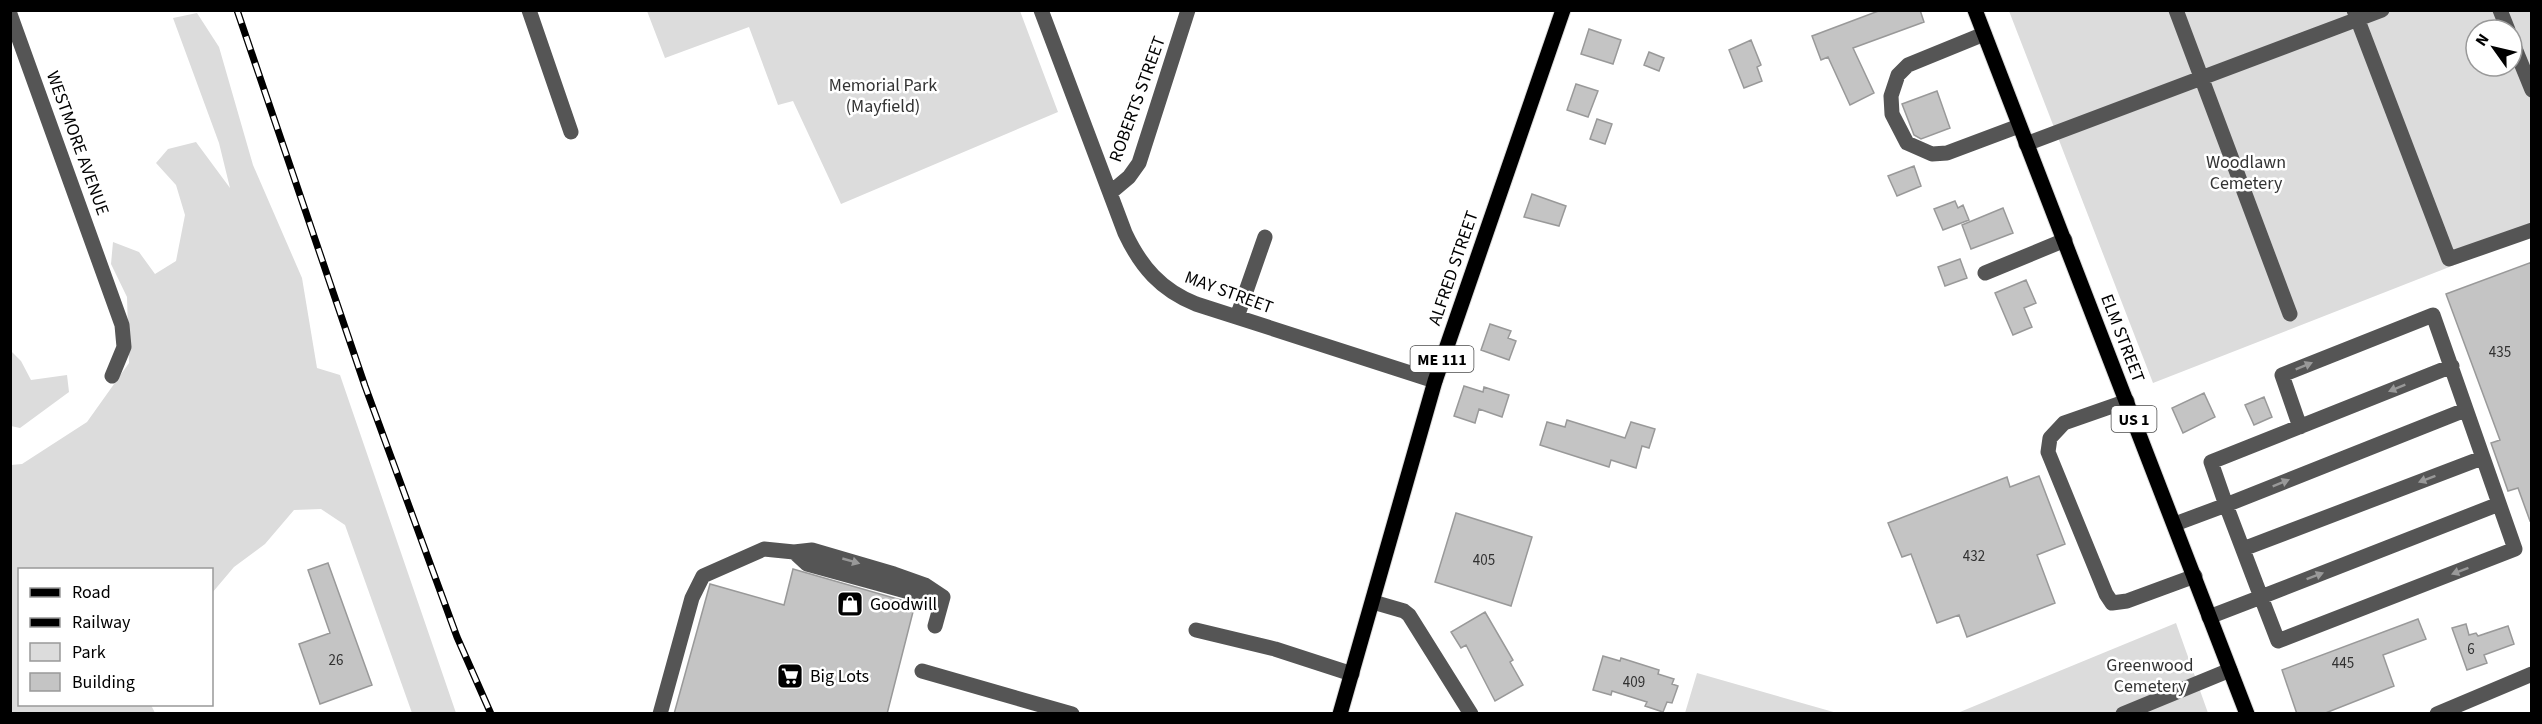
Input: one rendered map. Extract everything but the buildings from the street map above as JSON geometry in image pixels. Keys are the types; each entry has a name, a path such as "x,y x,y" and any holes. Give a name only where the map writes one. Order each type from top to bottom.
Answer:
{"main road":[{"name":"ALFRED STREET","path":"1340,714 1435,381 1563,10"},
{"name":"ELM STREET","path":"1975,10 2247,714"}],"street":[{"path":"529,10 571,132"},
{"name":"MAY STREET","path":"1041,10 1132,248 1155,279 1185,300 1435,381"},
{"name":"ROBERTS STREET","path":"1110,193 1129,177 1138,163 1188,10"},
{"path":"2176,10 2290,314"},
{"path":"2026,144 2202,77 2355,15 2382,10"},
{"name":"WESTMORE AVENUE","path":"10,14 109,286 124,337 120,361 112,376"},
{"path":"2355,15 2449,259 2532,230"},
{"path":"1984,34 1908,64 1898,75 1891,96 1892,114 1907,142 1932,154 1947,153 2019,126"},
{"path":"2524,70 2532,90"},
{"path":"1237,317 1265,237"},
{"path":"1986,273 2065,240"},
{"path":"2300,427 2282,375 2433,315 2452,366 2465,410 2515,549 2278,641 2211,462 2300,427 2452,366"},
{"path":"2127,401 2064,423 2050,438 2049,452 2106,594 2112,603 2127,601 2195,576"},
{"path":"2175,524 2465,410"},
{"path":"2243,549 2482,458"},
{"path":"2210,617 2499,504"},
{"path":"660,714 692,598 704,576 764,549 794,552 807,564 920,595 943,597 935,626"},
{"path":"1373,602 1404,611 1409,615 1471,714"},
{"path":"1196,630 1275,649 1352,674"},
{"path":"2122,714 2230,670"},
{"path":"922,672 1072,714"},
{"path":"2437,714 2466,708 2532,674"}],"green space":[{"name":"Memorial Park (Mayfield)","path":"647,11 1020,11 1058,112 841,204 793,101 778,105 749,27 665,58"},
{"name":"Woodlawn Cemetery","path":"2009,11 2531,11 2531,235 2153,383"},
{"path":"197,13 219,47 253,165 302,278 317,368 340,375 456,713 412,713 345,525 321,509 294,510 265,544 234,567 213,592 213,568 18,568 18,706 152,706 155,713 11,714 11,465 22,464 87,422 129,363 127,297 111,264 113,242 139,252 155,274 176,261 185,215 176,185 156,163 168,149 196,142 230,188 219,143 173,18"},
{"path":"11,351 21,361 31,380 67,375 69,392 20,428 11,426"},
{"name":"Greenwood Cemetery","path":"2176,623 2208,713 1955,714"},
{"path":"1697,673 1837,713 1685,713"}],"railway":[{"path":"237,10 365,386 457,637 491,714"}],"place":[{"name":"Goodwill","path":"850,604"},
{"name":"Big Lots","path":"790,676"}]}
